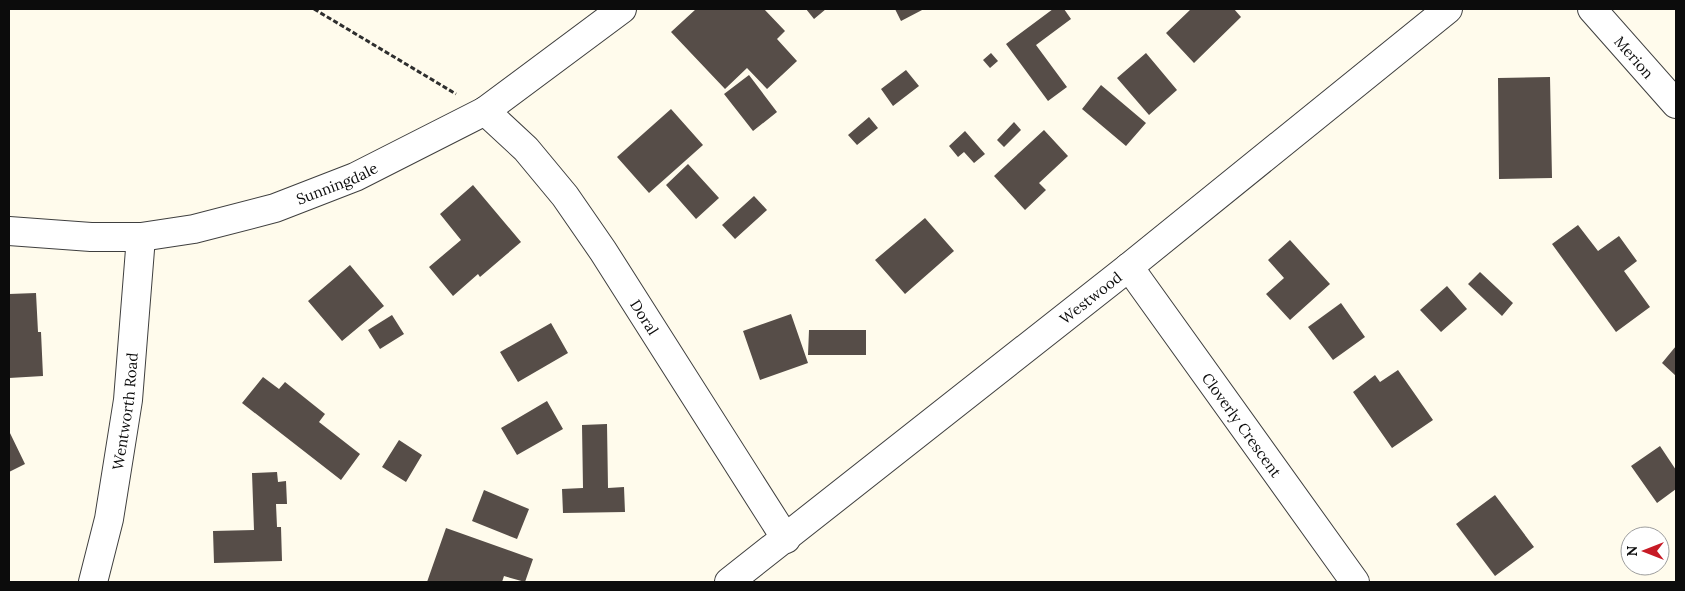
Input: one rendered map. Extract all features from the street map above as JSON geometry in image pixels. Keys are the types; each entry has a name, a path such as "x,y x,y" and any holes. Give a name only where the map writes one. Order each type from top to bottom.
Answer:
{"street":[{"name":"Sunningdale","path":"9,231 91,237 141,237 194,229 275,208 354,177 485,111 622,9"},
{"name":"Westwood","path":"730,582 1129,267 1448,9"},
{"name":"Merion","path":"1592,9 1676,104"},
{"name":"Doral","path":"485,111 526,150 570,203 603,250 786,539"},
{"name":"Wentworth Road","path":"93,582 108,518 128,400 141,237"},
{"name":"Cloverly Crescent","path":"1129,267 1355,582"}],"path":[{"path":"314,9 485,111"}],"building":[{"path":"696,9 764,9 785,31 777,39 797,61 767,89 747,68 725,89 671,32"},
{"path":"806,9 826,9 814,19"},
{"path":"895,9 924,9 901,21"},
{"path":"1053,9 1064,9 1071,19 1036,45 1067,87 1048,101 1006,44"},
{"path":"1191,9 1234,9 1241,17 1194,63 1166,33"},
{"path":"991,53 998,61 990,68 983,60"},
{"path":"1146,53 1177,90 1149,115 1117,78"},
{"path":"906,70 919,86 893,106 881,89"},
{"path":"749,75 777,112 753,131 724,94"},
{"path":"1550,77 1552,178 1499,179 1498,78"},
{"path":"1101,85 1146,123 1126,146 1082,109"},
{"path":"671,109 703,145 649,193 617,157"},
{"path":"869,117 878,128 857,145 848,135"},
{"path":"1014,122 1021,130 1004,147 997,140"},
{"path":"1044,130 1068,156 1039,183 1046,190 1025,210 994,176"},
{"path":"965,131 985,154 974,163 964,152 958,157 949,146"},
{"path":"688,164 719,198 696,219 666,185"},
{"path":"473,185 521,242 480,277 478,274 453,296 429,267 461,240 440,214"},
{"path":"754,196 767,210 735,239 722,225"},
{"path":"925,218 954,251 905,294 875,260"},
{"path":"1578,225 1598,251 1619,236 1637,261 1624,271 1650,307 1616,332 1552,244"},
{"path":"1290,240 1330,284 1290,320 1266,294 1284,278 1268,260"},
{"path":"350,265 384,306 342,341 308,301"},
{"path":"1480,272 1513,303 1502,316 1468,284"},
{"path":"1447,286 1467,309 1441,332 1420,310"},
{"path":"36,293 38,332 41,332 43,376 9,378 9,294"},
{"path":"1341,303 1365,337 1333,360 1308,327"},
{"path":"791,314 808,363 760,380 743,331"},
{"path":"392,315 404,334 380,349 368,330"},
{"path":"551,323 568,353 518,382 500,352"},
{"path":"809,330 866,330 866,355 808,355"},
{"path":"1676,346 1676,376 1662,363"},
{"path":"1398,370 1433,420 1392,448 1353,392 1375,375 1380,382"},
{"path":"263,377 279,389 285,382 325,414 319,422 360,454 341,480 242,403"},
{"path":"547,401 563,429 517,455 501,428"},
{"path":"607,424 608,488 624,487 625,512 563,513 562,489 583,488 582,425"},
{"path":"9,431 25,464 9,472"},
{"path":"399,440 422,455 406,482 382,467"},
{"path":"1660,446 1676,470 1676,489 1657,503 1631,466"},
{"path":"277,472 278,482 286,481 287,504 276,504 277,527 281,527 282,561 214,563 213,531 254,530 252,473"},
{"path":"484,490 529,509 517,539 472,521"},
{"path":"1495,495 1534,547 1495,576 1456,524"},
{"path":"446,528 533,559 525,582 504,576 502,582 427,582"}]}
